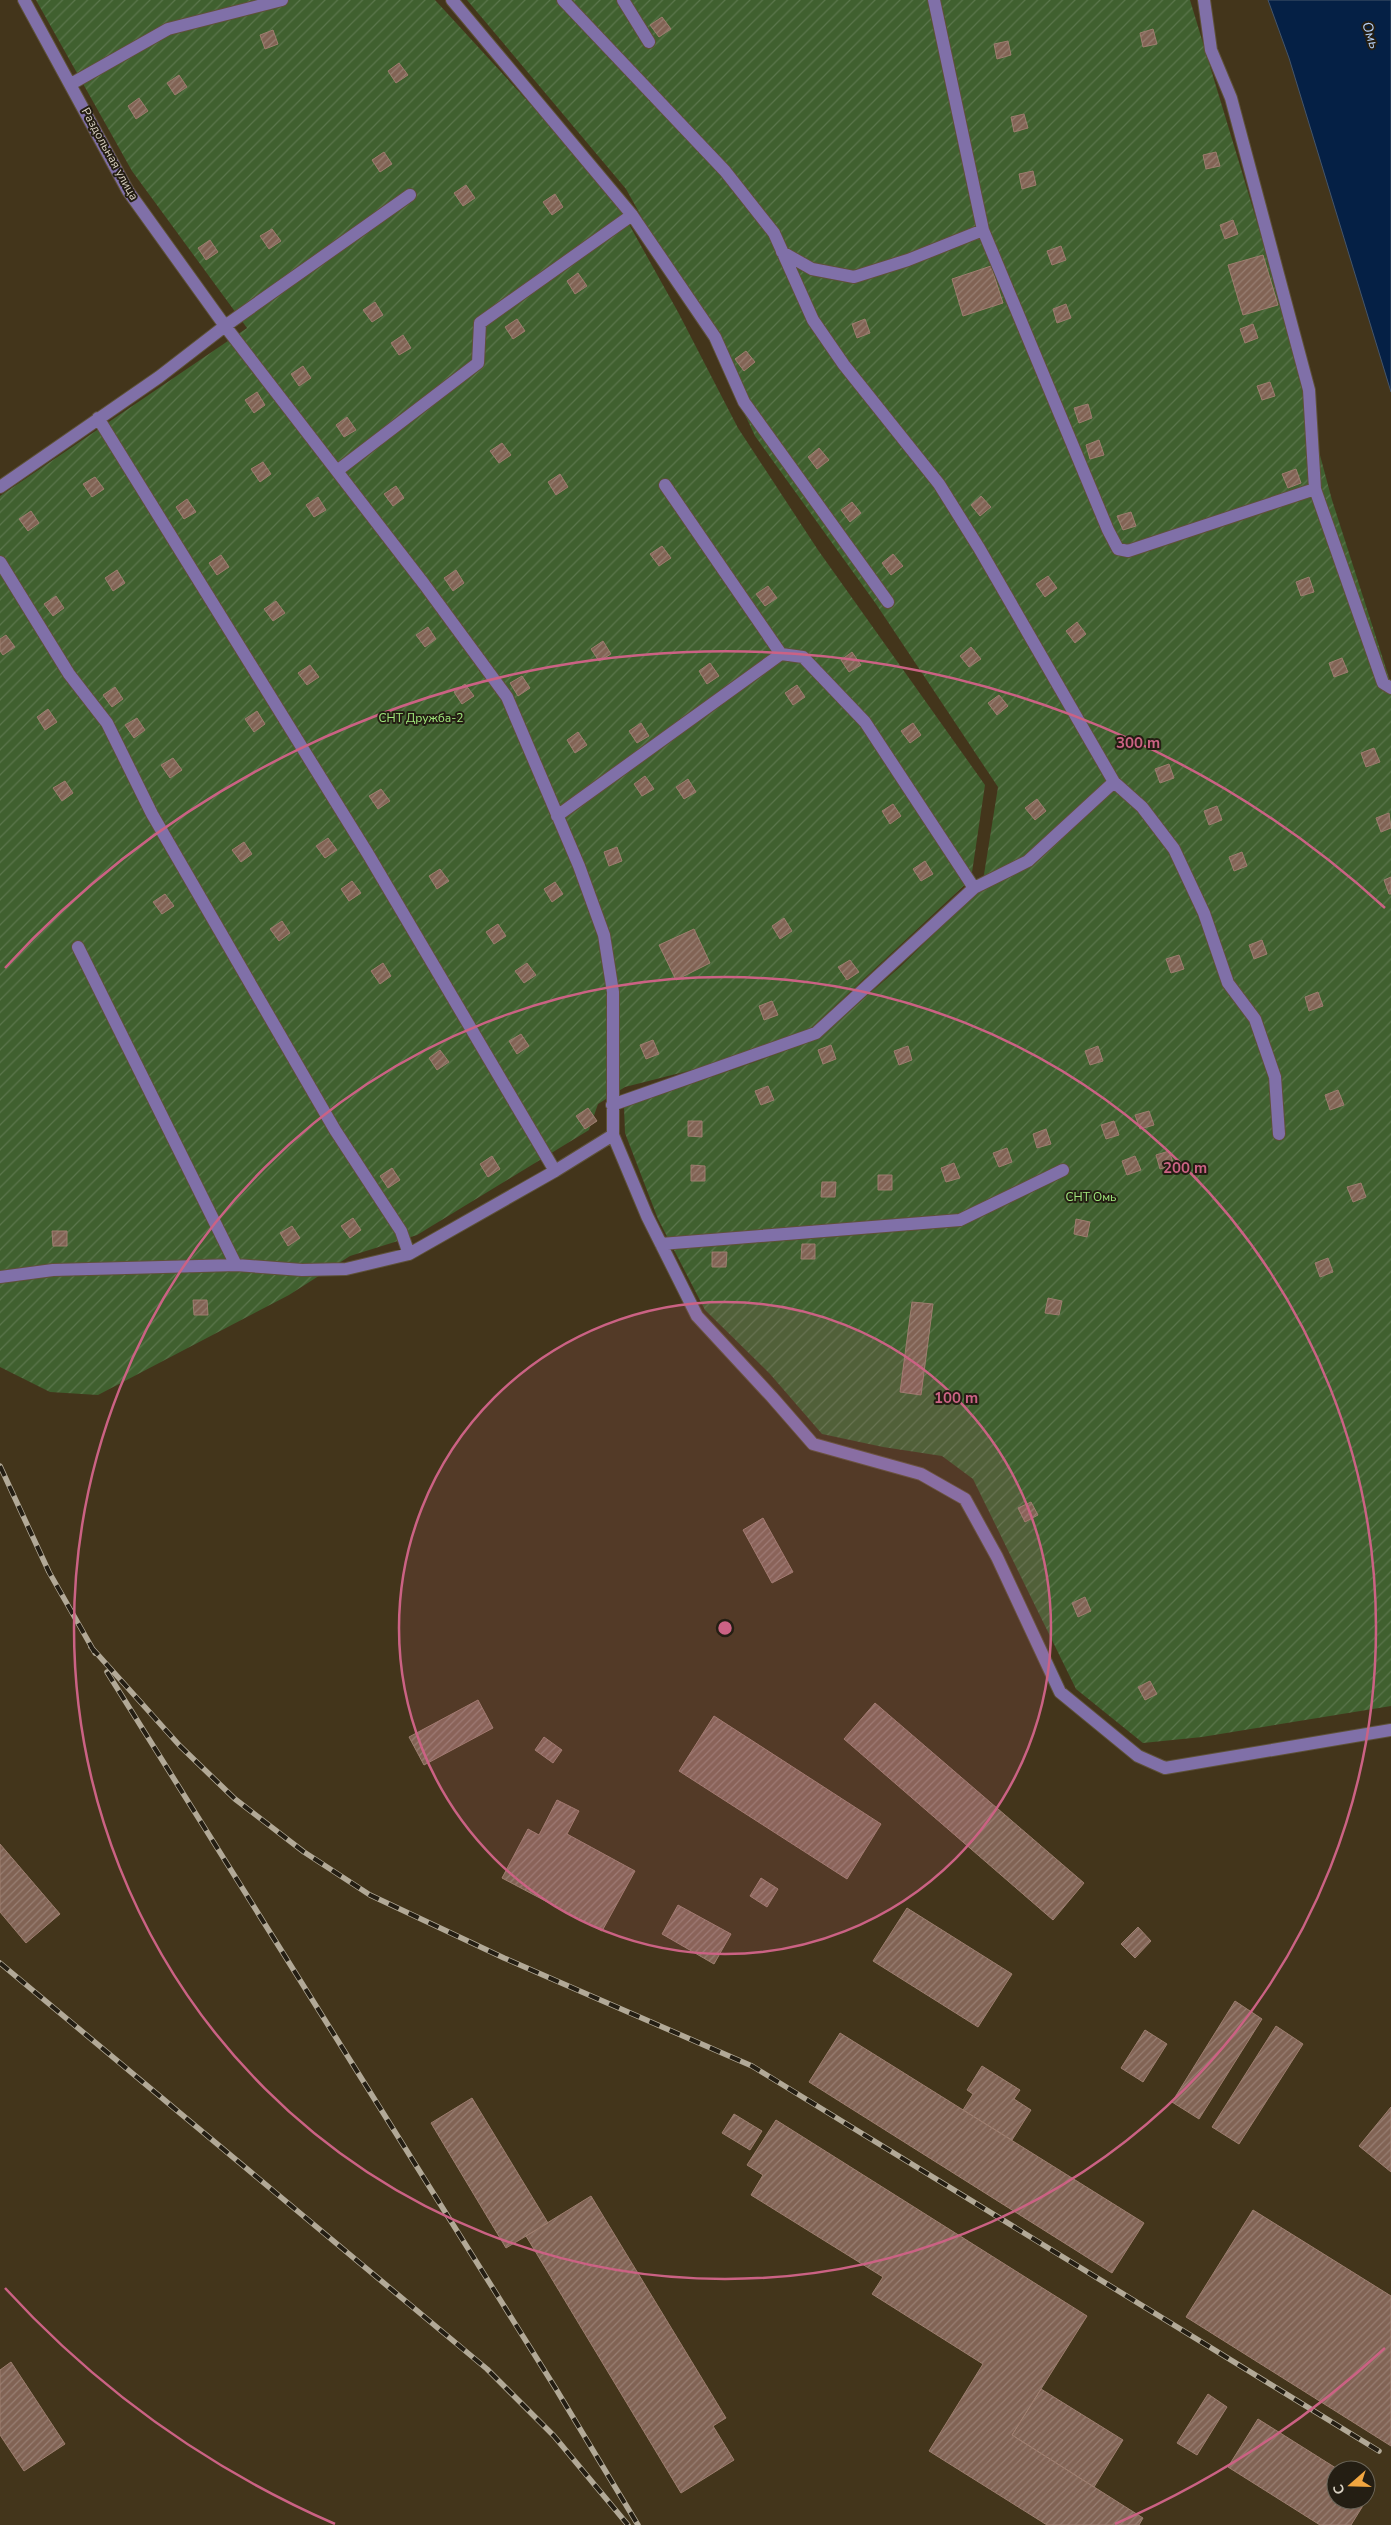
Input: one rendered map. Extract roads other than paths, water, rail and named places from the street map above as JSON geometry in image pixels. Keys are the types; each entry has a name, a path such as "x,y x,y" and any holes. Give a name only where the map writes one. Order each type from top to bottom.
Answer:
{"street":[{"name":"Раздольная улица","path":"24,0 128,192 225,326 424,584 506,698 579,866 604,935 613,992 613,1135"},
{"path":"71,84 168,29 282,0"},
{"path":"452,0 632,215 715,337 744,402 888,602"},
{"path":"562,0 725,171 774,233 813,320 844,365 939,484 979,548 1114,782 1142,807 1174,849 1204,913 1228,983 1255,1020 1275,1077 1279,1134"},
{"path":"623,0 649,42"},
{"path":"934,0 983,230 1108,530 1118,549 1128,551 1315,489"},
{"path":"1204,0 1211,50 1230,98 1309,390 1315,489 1383,683 1391,688"},
{"path":"0,487 159,377 225,326 410,195"},
{"path":"337,471 478,363 480,323 632,215"},
{"path":"782,252 812,269 854,277 908,260 983,230"},
{"path":"98,418 368,854 556,1171"},
{"path":"666,485 781,654 803,658 865,722 974,888"},
{"path":"0,562 69,674 107,723 152,814 335,1130 401,1231 409,1254"},
{"path":"557,816 781,654"},
{"path":"612,1105 816,1034 974,888 1028,861 1114,782"},
{"path":"78,947 236,1265"},
{"path":"0,1277 53,1270 236,1265 302,1270 346,1269 409,1254 556,1171 613,1135 661,1244 696,1316 813,1444 921,1474 965,1500 997,1557 1060,1692 1138,1756 1165,1768 1391,1730"},
{"path":"661,1244 960,1220 1063,1170"}],"water":[{"name":"Омь","path":"1268,0 1391,0 1391,392 1289,58"}],"railway":[{"path":"0,1466 49,1572 95,1653"},
{"path":"91,1647 180,1746 235,1799 304,1852 370,1895 504,1958 752,2066 1379,2451"},
{"path":"107,1672 556,2389 638,2525"},
{"path":"0,1963 487,2369 554,2436 628,2525"}],"park label":[{"name":"СНТ Дружба-2","path":"421,718"},
{"name":"СНТ Омь","path":"1091,1197"}]}
